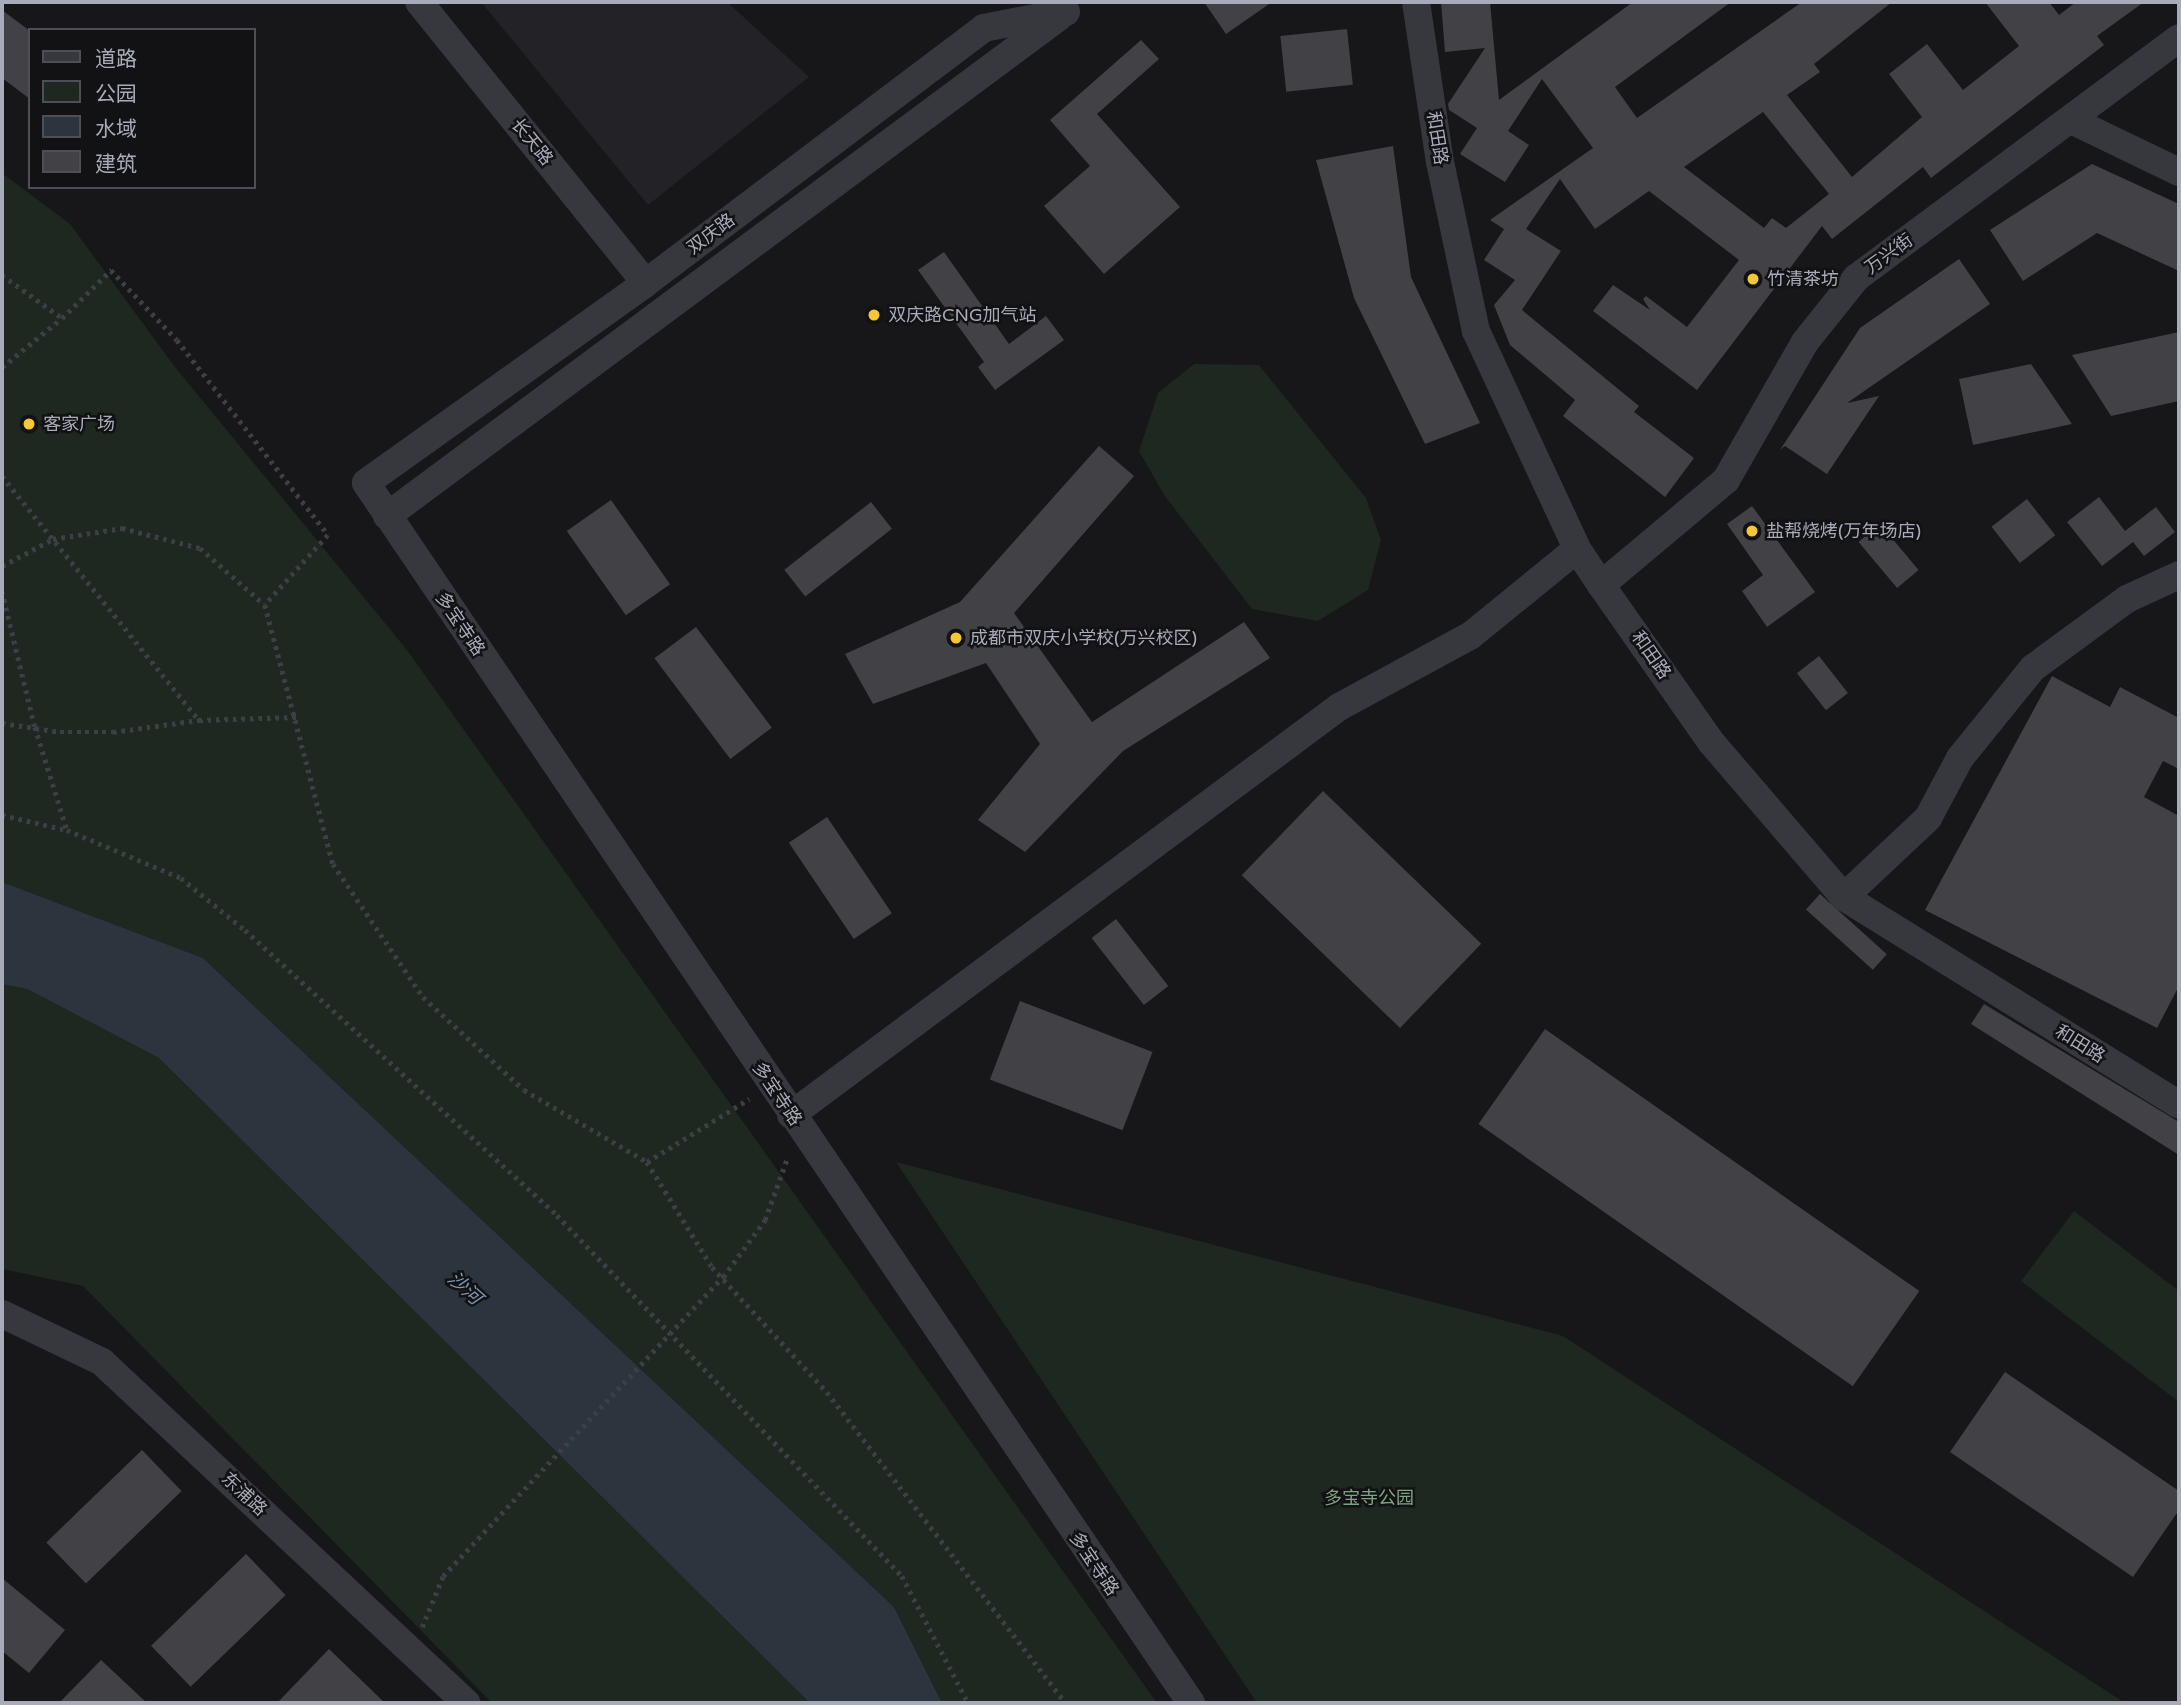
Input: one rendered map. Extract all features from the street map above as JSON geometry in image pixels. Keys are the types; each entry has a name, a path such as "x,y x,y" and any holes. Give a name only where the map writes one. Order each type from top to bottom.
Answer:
{"street":[{"name":"长天路","path":"419,2 646,283"},
{"name":"和田路","path":"1416,2 1440,162 1476,331 1577,549 1601,584 1711,742 1844,897 2179,1105"},
{"name":"双庆路","path":"366,483 646,283 984,28 1072,7"},
{"name":"双庆路","path":"387,516 1072,7"},
{"name":"万兴街","path":"1601,584 1726,480 1805,342 1856,278 2179,38"},
{"path":"2071,120 2179,173"},
{"name":"多宝寺路","path":"366,483 771,1086 1191,1703"},
{"path":"795,1121 1339,707 1470,636 1577,549"},
{"path":"1844,897 1928,818 1960,758 2033,668 2127,599 2179,575"},
{"name":"东浦路","path":"2,1314 102,1362 466,1703"}],"path":[{"path":"2,367 62,318 111,270 177,340 327,535 265,605"},
{"path":"2,275 62,318"},
{"path":"2,476 199,720"},
{"path":"2,566 53,539 122,528 200,548 265,605 333,864 423,997 524,1090 647,1162 712,1267 827,1392 1066,1703"},
{"path":"2,591 35,727 67,830"},
{"path":"2,723 113,732 199,720 296,718"},
{"path":"2,815 67,830 181,878 245,930 557,1215 902,1576 968,1703"},
{"path":"647,1162 771,1086"},
{"path":"412,1651 443,1576 519,1498 723,1277 765,1220 795,1121"}],"shaded area":[{"path":"481,2 727,2 809,77 648,205"}],"green space":[{"path":"2,173 70,224 175,367 407,650 1157,1703 942,1703 894,1607 203,958 2,882"},
{"path":"1194,364 1259,365 1366,498 1381,540 1368,590 1318,621 1252,609 1164,495 1139,451 1158,393"},
{"path":"2,984 27,989 159,1058 810,1703 492,1703 83,1286 2,1269"},
{"name":"多宝寺公园","path":"896,1162 1563,1336 2125,1703 1257,1703"},
{"path":"2074,1211 2179,1291 2179,1402 2021,1281"}],"water":[{"name":"沙河","path":"2,882 203,958 894,1607 942,1703 810,1703 159,1058 27,989 2,984"}],"building":[{"path":"1204,2 1272,2 1226,34"},
{"path":"1441,2 1490,2 1499,100 1633,2 1731,2 1615,87 1637,118 1802,2 1892,2 1814,64 1820,72 1787,95 1852,177 1922,117 1889,74 1927,44 1963,90 2019,46 1985,2 2049,2 2059,15 2076,2 2144,2 2097,36 2104,45 1931,178 1923,167 1832,239 1822,226 1697,390 1593,311 1613,285 1650,310 1643,299 1646,296 1687,327 1739,260 1649,191 1595,229 1560,179 1526,229 1561,251 1522,310 1639,406 1634,412 1694,458 1665,497 1563,416 1575,400 1510,345 1494,305 1515,280 1484,260 1504,229 1490,220 1593,148 1542,79 1508,131 1529,145 1505,182 1460,154 1477,128 1449,110 1448,104 1485,48 1445,52","holes":["1763,112 1829,194 1786,228 1772,218 1764,228 1684,167"]},
{"path":"2,10 28,30 28,98 2,78"},
{"path":"1347,29 1353,85 1286,92 1280,36"},
{"path":"1141,40 1159,59 1097,114 1180,207 1104,274 1044,206 1090,166 1050,120"},
{"path":"1393,146 1411,277 1480,423 1425,444 1354,298 1316,160"},
{"path":"2092,164 2179,204 2179,271 2097,233 2023,281 1990,230"},
{"path":"944,252 1009,344 1046,316 1064,340 995,390 978,367 984,362 918,270"},
{"path":"1959,259 1990,304 1847,403 1879,396 1827,474 1785,446 1780,450 1860,328"},
{"path":"2179,332 2179,401 2111,416 2072,355"},
{"path":"2031,364 2072,424 1973,445 1959,379"},
{"name":"成都市双庆小学校(万兴校区)","path":"1099,446 1134,476 1014,613 1092,722 1244,622 1270,658 1123,751 1025,852 978,820 1040,744 986,663 873,704 845,654 960,602"},
{"path":"2099,497 2125,531 2156,507 2175,532 2144,556 2133,542 2102,566 2067,522"},
{"path":"2027,499 2055,535 2020,563 1992,527"},
{"path":"611,500 670,584 626,615 567,531"},
{"path":"871,502 892,529 805,597 784,570"},
{"path":"1752,506 1815,592 1767,627 1742,591 1763,575 1727,524"},
{"path":"1880,524 1919,570 1897,588 1859,542"},
{"path":"696,627 772,728 730,759 654,658"},
{"path":"1819,656 1848,693 1826,710 1797,673"},
{"path":"2052,676 2110,707 2120,687 2179,718 2179,769 2163,761 2144,797 2179,816 2179,986 2157,1028 1925,910"},
{"path":"1323,791 1481,944 1400,1028 1242,875"},
{"path":"827,817 892,913 854,939 789,843"},
{"path":"1820,894 1887,954 1873,970 1806,910"},
{"path":"1116,919 1168,986 1144,1005 1092,938"},
{"path":"1020,1001 1153,1052 1122,1130 990,1079"},
{"path":"1984,1004 2179,1122 2179,1155 1971,1024"},
{"path":"1545,1029 1919,1291 1853,1386 1478,1124"},
{"path":"2005,1372 2179,1491 2179,1510 2133,1577 1950,1452"},
{"path":"142,1450 182,1491 86,1583 46,1542"},
{"path":"246,1554 286,1595 191,1687 151,1646"},
{"path":"2,1578 65,1630 29,1673 2,1651"},
{"path":"329,1649 385,1703 277,1703"},
{"path":"101,1660 147,1703 59,1703"}],"place":[{"name":"竹清茶坊","path":"1753,279"},
{"name":"双庆路CNG加气站","path":"874,315"},
{"name":"客家广场","path":"29,424"},
{"name":"盐帮烧烤(万年场店)","path":"1752,531"},
{"name":"成都市双庆小学校(万兴校区)","path":"956,638"}]}
